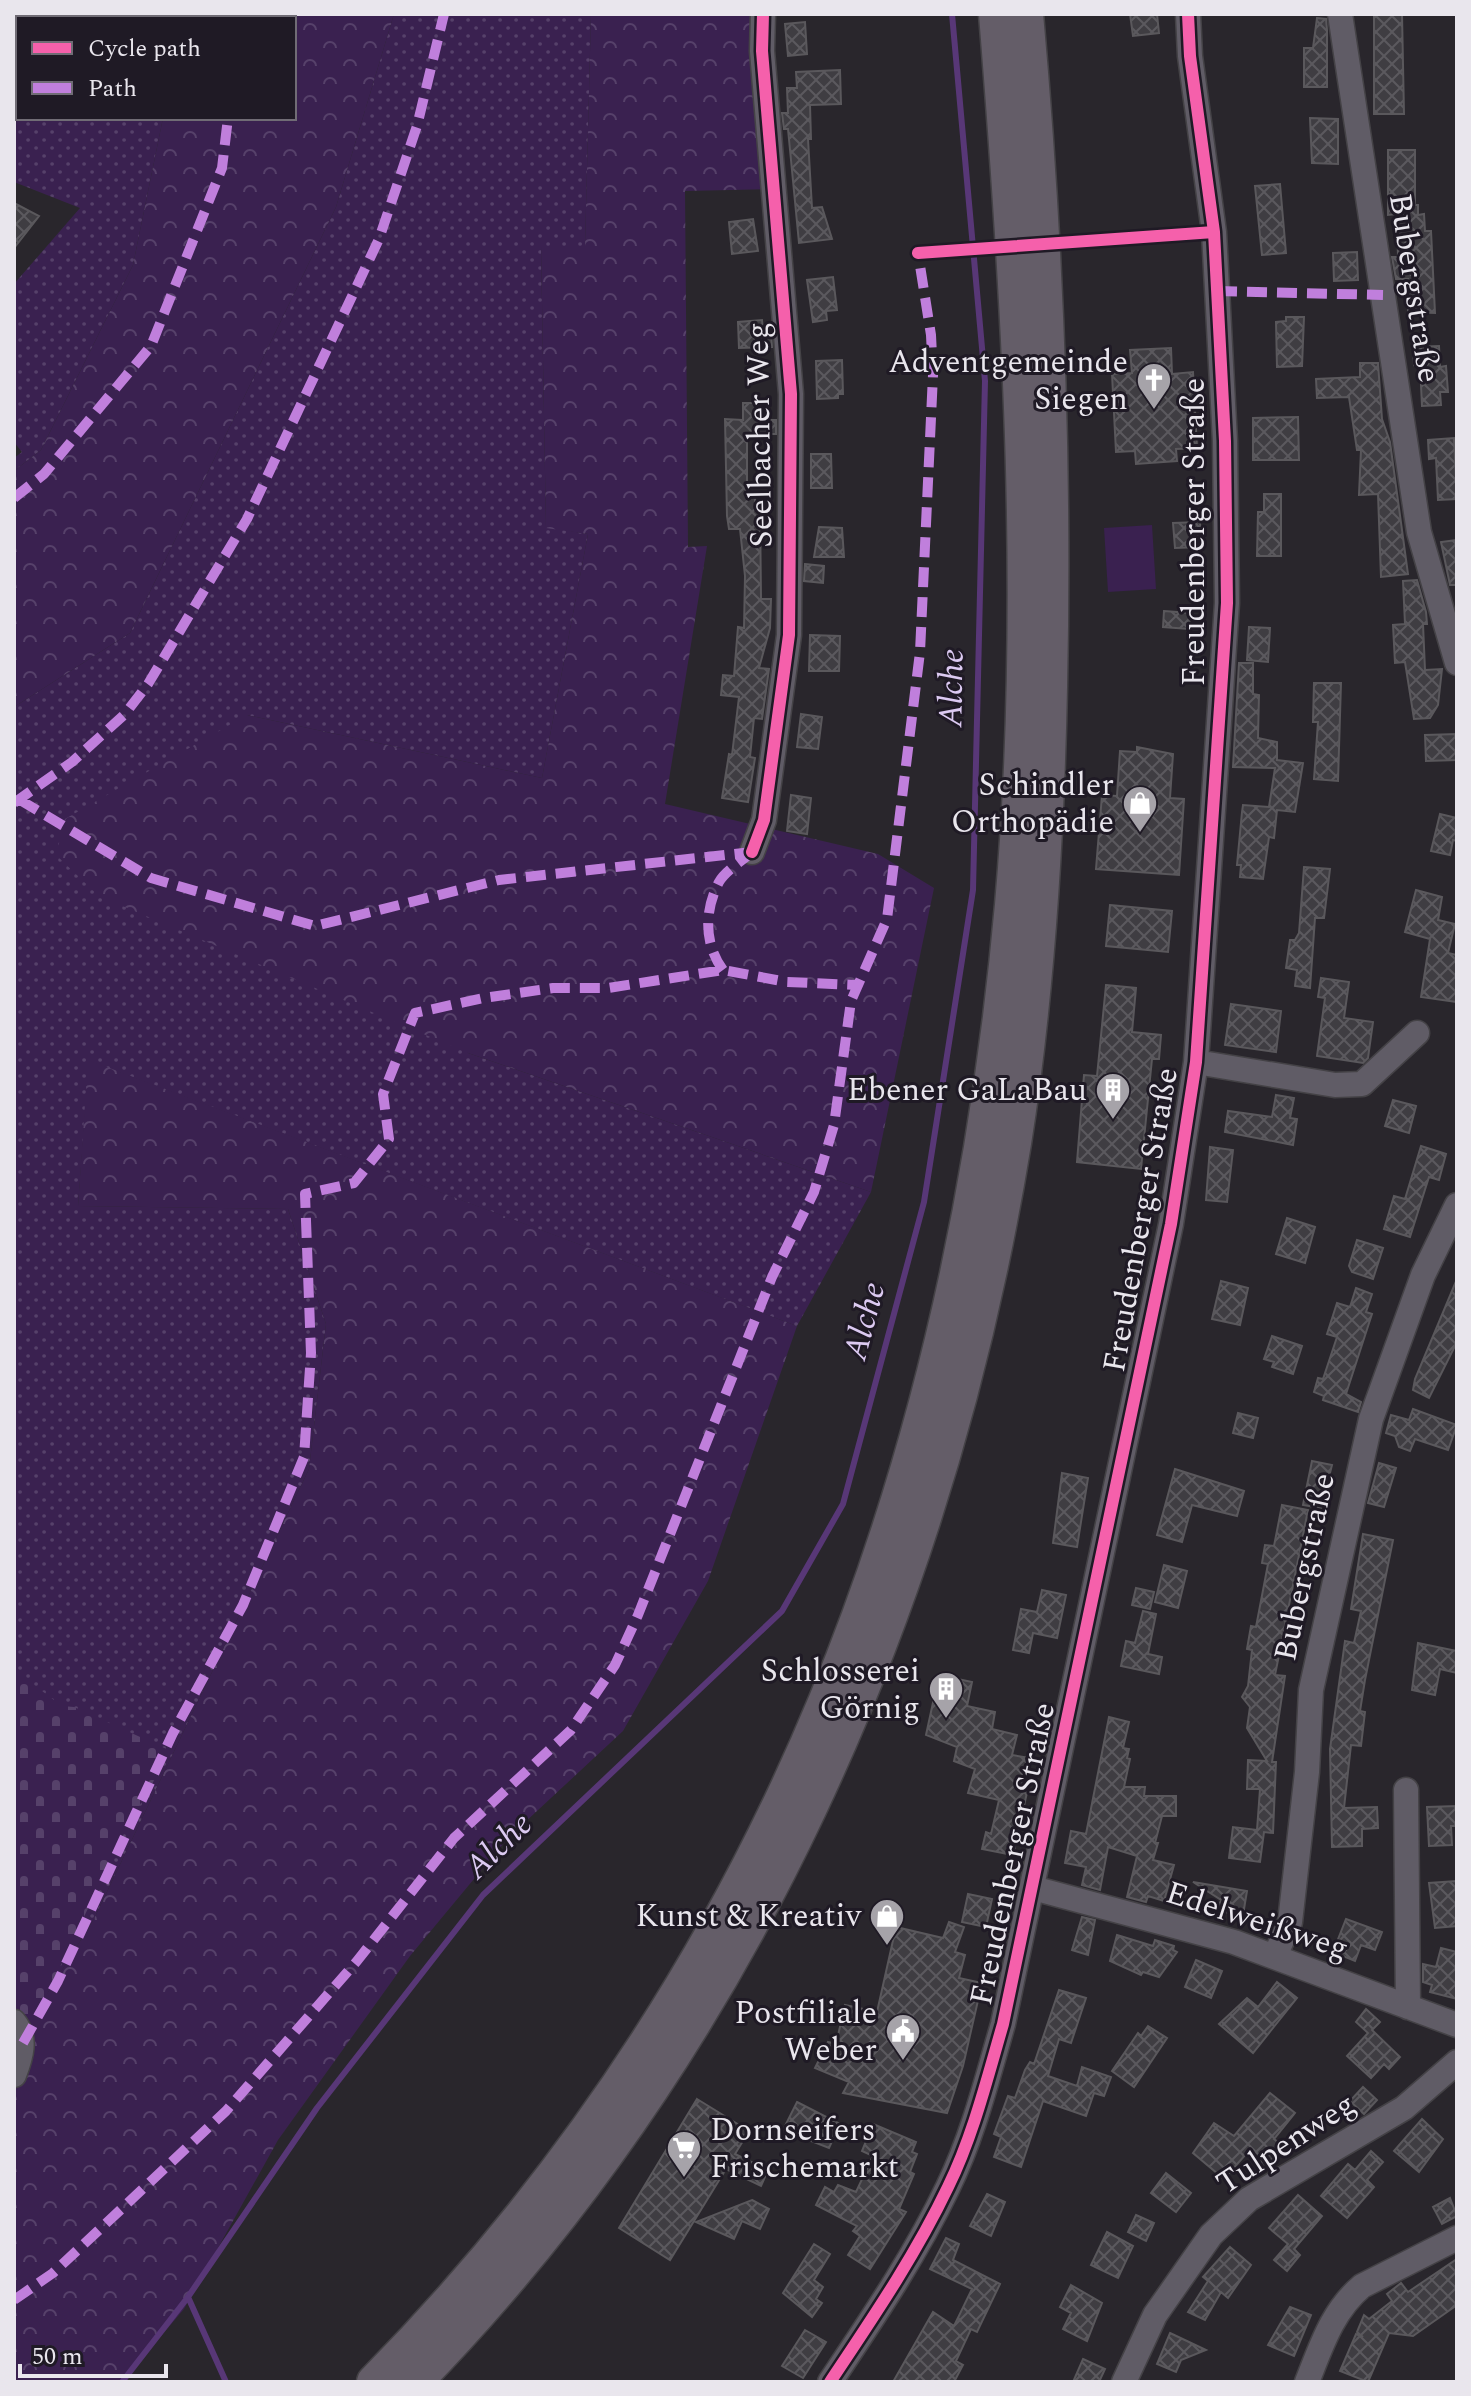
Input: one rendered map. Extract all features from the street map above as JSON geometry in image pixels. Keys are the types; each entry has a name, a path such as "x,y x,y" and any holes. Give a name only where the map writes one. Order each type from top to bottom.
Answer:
{"main road":[{"path":"374,2382 498,2246 571,2152 619,2085 706,1945 781,1804 844,1660 879,1567 934,1381 961,1264 984,1141 1012,899 1020,758 1023,572 1020,373 996,14"},
{"path":"415,2382 521,2263 596,2168 691,2026 771,1890 814,1803 872,1669 938,1480 964,1384 1014,1141 1042,898 1049,755 1053,572 1051,371 1026,14"}],"street":[{"name":"Seelbacher Weg","path":"752,852 764,820 789,635 791,394 762,51 763,14"},
{"name":"Freudenberger Straße","path":"830,2382 909,2260 961,2157 1003,2024 1171,1224 1196,1062 1227,587 1225,441 1214,232 1190,56 1188,14"},
{"name":"Bubergstraße","path":"1340,14 1419,532 1457,663"},
{"name":"Freudenberger Straße","path":"1196,1062 1335,1085 1362,1084 1417,1033"},
{"name":"Bubergstraße","path":"1275,1956 1290,1922 1307,1772 1311,1690 1371,1419 1423,1275 1457,1205"},
{"path":"1406,1790 1408,2007"},
{"name":"Edelweißweg","path":"1033,1888 1275,1956 1457,2025"},
{"path":"14,2022 23,2043 14,2075"},
{"name":"Tulpenweg","path":"1124,2382 1155,2315 1211,2235 1249,2199 1404,2108 1457,2062"},
{"path":"1307,2382 1333,2318 1348,2297 1362,2286 1457,2238"}],"green space":[{"path":"58,14 183,14 182,16"},
{"path":"394,14 591,14 585,247 541,247 546,527 588,534 542,778 247,715 468,1053 871,1192 797,1326 89,1061 78,1206 288,1209 326,1324 309,1469 94,1919 30,2021 14,2074 14,707 130,633 336,207"},
{"path":"394,14 336,207 130,633 14,707 14,471 41,450 133,265 163,120 296,120 296,16 183,16"},
{"path":"591,14 763,14 774,189 685,191 688,547 707,546 665,804 878,854 934,888 871,1192 468,1053 99,896 56,855 65,819 247,715 542,778 588,534 546,528 541,246 585,246"},
{"path":"17,120 163,120 133,265 41,450 14,471 14,458 22,452 14,442 14,284 80,208 14,182 14,127"},
{"path":"1152,525 1156,589 1108,592 1104,528"},
{"path":"88,1060 797,1326 708,1581 623,1731 508,1838 410,1956 278,2140 184,2309 122,2382 14,2382 14,2074 30,2021 94,1919 309,1469 326,1324 288,1209 78,1206"},
{"path":"14,1670 62,1706 74,1707 171,1751 126,1829 14,2063"}],"building":[{"path":"1130,14 1157,14 1159,33 1133,36"},
{"path":"1374,14 1402,14 1404,114 1374,114"},
{"path":"1317,18 1326,19 1327,87 1304,87 1304,48 1313,48"},
{"path":"805,22 807,54 788,56 785,24"},
{"path":"840,70 841,104 810,105 811,139 808,139 812,208 822,207 832,239 799,243 788,129 784,129 782,113 788,113 787,88 797,88 796,72"},
{"path":"1310,118 1338,119 1338,164 1312,163"},
{"path":"1388,150 1415,150 1415,205 1418,205 1418,215 1424,214 1425,231 1431,231 1435,313 1408,312 1408,279 1396,279 1392,257 1398,257 1397,214 1388,215"},
{"path":"1280,184 1286,253 1262,255 1255,186"},
{"path":"14,203 39,216 14,248"},
{"path":"753,219 758,251 732,254 729,222"},
{"path":"1357,252 1358,280 1334,281 1333,253"},
{"path":"833,277 837,310 826,311 827,320 813,322 807,280"},
{"path":"1286,317 1304,317 1302,366 1277,367 1276,322 1286,321"},
{"path":"762,320 763,332 771,332 772,347 739,348 738,322"},
{"path":"1439,346 1440,367 1446,366 1448,392 1440,392 1441,405 1422,406 1420,364 1414,365 1413,347"},
{"name":"Adventgemeinde Siegen","path":"1171,348 1172,374 1193,372 1197,448 1176,449 1177,461 1136,464 1135,451 1116,452 1112,374 1132,373 1130,350"},
{"path":"842,360 843,394 838,394 838,398 817,399 816,361"},
{"path":"1360,363 1378,363 1382,419 1390,442 1408,574 1381,577 1378,494 1359,495 1361,450 1357,450 1349,397 1317,398 1316,379 1360,377"},
{"path":"743,403 769,403 769,420 776,420 776,434 747,434 747,495 755,495 755,507 760,507 761,599 771,599 770,628 759,668 769,669 762,719 754,718 750,757 755,758 748,802 722,798 729,754 732,755 739,697 721,695 723,675 734,676 738,627 744,628 745,576 740,529 729,529 727,516 725,419 743,420"},
{"path":"1298,417 1299,460 1253,460 1253,418"},
{"path":"1454,438 1457,499 1438,500 1436,458 1429,459 1428,440"},
{"path":"811,454 831,454 832,488 811,488"},
{"path":"1264,494 1281,494 1281,556 1257,556 1258,512 1264,512"},
{"path":"1200,522 1201,547 1175,548 1173,523"},
{"path":"819,527 842,528 844,557 814,557"},
{"path":"1457,540 1457,585 1450,585 1441,542"},
{"path":"805,564 824,566 823,583 804,581"},
{"path":"1417,580 1426,612 1427,624 1423,624 1425,670 1442,669 1438,705 1430,718 1414,719 1405,662 1395,663 1393,625 1405,624 1403,581"},
{"path":"1164,611 1190,613 1189,629 1163,627"},
{"path":"1249,627 1270,628 1268,662 1247,660"},
{"path":"810,635 840,636 839,671 809,671"},
{"path":"1239,663 1253,663 1253,694 1259,695 1258,738 1277,742 1277,760 1303,763 1295,812 1277,810 1274,838 1269,837 1263,879 1240,877 1241,865 1237,865 1243,805 1269,807 1275,768 1233,767"},
{"path":"1314,683 1341,683 1338,781 1314,779 1318,722 1313,722"},
{"path":"801,714 822,717 818,749 797,747"},
{"path":"1457,734 1457,760 1426,761 1425,735"},
{"name":"Schindler Orthopädie","path":"1137,747 1173,754 1170,798 1184,799 1179,875 1096,869 1102,795 1117,796 1120,751 1137,752"},
{"path":"791,795 811,798 807,834 787,831"},
{"path":"1440,814 1457,818 1457,841 1453,840 1450,855 1431,851"},
{"path":"1304,867 1330,869 1324,918 1315,918 1310,988 1295,986 1297,970 1286,968 1290,940 1295,940 1299,933"},
{"path":"1416,890 1442,897 1438,920 1455,924 1448,953 1457,955 1457,1002 1421,997 1430,939 1405,932"},
{"path":"1110,905 1172,911 1168,952 1106,946"},
{"path":"1321,978 1349,982 1344,1018 1373,1022 1368,1058 1363,1063 1317,1056 1325,998 1318,997"},
{"path":"1106,985 1136,988 1132,1032 1161,1035 1159,1059 1152,1059 1141,1169 1077,1162 1084,1075 1097,1076"},
{"path":"1231,1004 1281,1011 1276,1052 1225,1045"},
{"path":"1276,1095 1294,1098 1290,1118 1297,1119 1293,1145 1225,1132 1228,1111 1272,1117"},
{"path":"1393,1100 1416,1106 1409,1133 1385,1126"},
{"path":"1421,1146 1446,1154 1439,1180 1429,1177 1410,1237 1384,1229 1394,1196 1405,1199"},
{"path":"1210,1147 1233,1150 1227,1202 1206,1200"},
{"path":"1287,1218 1315,1227 1305,1263 1276,1254"},
{"path":"1357,1240 1383,1248 1373,1279 1352,1272 1349,1266"},
{"path":"1457,1279 1457,1342 1429,1398 1413,1390 1415,1379"},
{"path":"1221,1281 1248,1288 1240,1325 1212,1319"},
{"path":"1356,1288 1372,1294 1366,1312 1372,1314 1346,1394 1361,1402 1358,1412 1323,1400 1324,1396 1314,1392 1318,1378 1323,1379 1337,1337 1327,1334 1337,1303 1350,1307"},
{"path":"1272,1336 1302,1346 1293,1374 1272,1367 1274,1362 1264,1359"},
{"path":"1413,1409 1457,1425 1448,1450 1415,1439 1410,1451 1399,1447 1395,1436 1386,1433 1391,1415 1409,1420"},
{"path":"1238,1413 1258,1418 1253,1438 1233,1433"},
{"path":"1312,1461 1332,1465 1321,1508 1303,1505"},
{"path":"1379,1463 1396,1468 1384,1507 1368,1503"},
{"path":"1175,1469 1244,1491 1237,1516 1192,1505 1182,1542 1157,1535"},
{"path":"1062,1473 1088,1478 1077,1547 1053,1543"},
{"path":"1282,1505 1308,1510 1275,1675 1285,1676 1272,1762 1276,1762 1273,1833 1264,1832 1260,1862 1229,1858 1233,1827 1257,1830 1260,1789 1247,1789 1248,1760 1267,1761 1247,1728 1250,1707 1242,1697 1248,1686 1252,1650 1247,1649 1251,1626 1256,1627 1268,1564 1262,1563 1265,1545 1274,1546"},
{"path":"1363,1534 1393,1540 1360,1711 1365,1712 1361,1746 1351,1745 1344,1808 1377,1807 1378,1828 1362,1829 1362,1846 1332,1847 1330,1749 1345,1641 1354,1643 1361,1611 1351,1609"},
{"path":"1164,1565 1187,1571 1178,1608 1155,1602"},
{"path":"1136,1588 1154,1592 1150,1609 1132,1605"},
{"path":"1042,1590 1066,1595 1057,1638 1033,1633 1029,1653 1013,1650 1021,1609 1037,1612"},
{"path":"1143,1611 1156,1614 1148,1654 1162,1657 1159,1674 1121,1666 1126,1641 1135,1643"},
{"path":"1418,1643 1457,1651 1457,1673 1440,1669 1435,1695 1412,1690"},
{"path":"939,1675 972,1682 967,1706 995,1712 992,1729 1017,1735 1012,1755 1030,1758 1024,1787 1028,1788 1013,1855 982,1849 986,1832 991,1834 999,1800 968,1793 975,1769 954,1761 957,1747 926,1735"},
{"path":"1109,1717 1129,1722 1123,1748 1129,1749 1127,1758 1130,1759 1124,1787 1145,1787 1144,1796 1176,1796 1176,1816 1162,1816 1153,1860 1174,1865 1164,1901 1148,1896 1146,1902 1127,1897 1137,1856 1108,1847 1100,1890 1082,1885 1086,1867 1065,1863 1071,1831 1086,1834"},
{"path":"1457,1806 1457,1826 1451,1826 1452,1845 1429,1846 1427,1807"},
{"path":"1456,1881 1457,1926 1435,1928 1429,1883"},
{"path":"1193,1882 1247,1891 1243,1915 1217,1911 1221,1900"},
{"path":"968,1894 992,1899 986,1927 962,1922"},
{"path":"1082,1917 1095,1920 1088,1955 1072,1950"},
{"path":"1346,1919 1382,1932 1375,1950 1361,1945 1355,1961 1333,1952"},
{"path":"949,1922 964,1927 955,1952 965,1955 959,1978 982,1983 963,2066 947,2113 843,2093 849,2082 815,2068 828,2042 836,2044 845,2005 877,2012 896,1927 943,1938"},
{"path":"1117,1935 1153,1946 1155,1940 1174,1946 1173,1950 1177,1952 1159,1977 1143,1972 1141,1975 1110,1961"},
{"path":"1441,1948 1457,1952 1457,1999 1430,1992 1432,1985 1423,1982 1423,1964 1436,1967"},
{"path":"1196,1960 1222,1971 1211,1998 1185,1987"},
{"path":"1277,1982 1297,1998 1253,2053 1219,2024 1247,1998 1258,2007"},
{"path":"1059,1990 1086,1998 1071,2043 1059,2039 1048,2076 1077,2086 1082,2067 1111,2077 1104,2096 1094,2093 1086,2116 1043,2101 1021,2167 994,2157 1001,2137 994,2134 1008,2096 1015,2098 1025,2070 1030,2062 1034,2064"},
{"path":"1366,2009 1380,2022 1372,2030 1400,2057 1389,2069 1384,2064 1371,2078 1347,2056 1368,2033 1356,2022"},
{"path":"1148,2026 1167,2038 1134,2087 1112,2071 1138,2033 1141,2036"},
{"path":"1363,2087 1377,2100 1364,2114 1350,2101"},
{"path":"1270,2093 1295,2113 1274,2139 1283,2146 1264,2169 1246,2154 1224,2179 1193,2153 1214,2123 1234,2136"},
{"name":"Dornseifers Frischemarkt","path":"697,2099 749,2131 735,2154 768,2170 761,2186 726,2169 670,2260 619,2228"},
{"path":"797,2102 840,2124 829,2148 783,2130"},
{"path":"1422,2119 1443,2139 1419,2172 1394,2151"},
{"path":"873,2124 916,2142 912,2152 917,2154 910,2172 914,2174 899,2209 906,2212 870,2269 848,2255 860,2236 853,2231 857,2226 816,2205 825,2187 834,2192 838,2185 856,2192 873,2156 862,2151"},
{"path":"1371,2151 1383,2162 1367,2180 1374,2187 1347,2218 1321,2196 1348,2164 1355,2170"},
{"path":"1166,2173 1191,2193 1176,2212 1151,2193"},
{"path":"987,2194 1005,2202 991,2236 970,2226"},
{"path":"1298,2195 1322,2216 1294,2249 1300,2255 1287,2271 1274,2260 1288,2244 1269,2228"},
{"path":"1450,2198 1457,2216 1442,2224 1433,2207"},
{"path":"752,2200 769,2209 760,2229 742,2221 734,2239 696,2222"},
{"path":"1136,2215 1154,2223 1146,2241 1128,2232"},
{"path":"1107,2232 1133,2246 1118,2278 1091,2265"},
{"path":"946,2238 959,2244 953,2260 1000,2284 977,2332 971,2329 956,2361 963,2365 954,2382 893,2382 933,2312 954,2326 972,2289 930,2269"},
{"path":"814,2244 830,2254 814,2280 823,2287 816,2299 822,2303 812,2317 783,2293"},
{"path":"1230,2247 1251,2265 1228,2298 1221,2292 1205,2320 1188,2312 1208,2281 1203,2277"},
{"path":"1457,2259 1457,2305 1413,2336 1389,2333 1368,2382 1340,2371 1356,2334 1363,2337 1357,2332 1364,2315 1369,2319 1392,2301 1387,2294 1401,2283 1408,2292"},
{"path":"1071,2285 1102,2303 1087,2341 1063,2329 1071,2313 1060,2307"},
{"path":"1290,2307 1311,2315 1294,2356 1268,2345"},
{"path":"805,2330 826,2342 803,2378 782,2366"},
{"path":"1170,2333 1206,2350 1181,2360 1176,2372 1157,2364"},
{"path":"1083,2359 1105,2369 1099,2382 1073,2382"}],"waterway":[{"name":"Alche","path":"122,2382 188,2297 317,2108 483,1895 782,1611 843,1504 924,1202 973,890 985,381 952,14"},
{"path":"188,2297 226,2382"}],"marked path":[{"path":"14,803 72,762 125,714 148,684 247,519 379,239 417,126 444,14"},
{"path":"14,498 44,474 151,346 222,168 228,120"},
{"path":"14,2300 53,2273 226,2111 357,1961 454,1838 571,1730 615,1665 638,1615 772,1277 814,1192 834,1125 851,1001 887,919 920,652 933,375 931,335 918,253"},
{"path":"1217,291 1383,295"},
{"path":"20,800 151,878 315,926 499,880 752,852"},
{"path":"723,970 709,938 711,904 722,878 752,852"},
{"path":"23,2043 58,1981 173,1733 243,1605 304,1457 311,1353 305,1194 354,1183 389,1139 383,1094 415,1013 483,998 553,988 608,988 723,970 787,982 857,985"}],"cycle path":[{"path":"752,852 764,820 789,635 791,394 762,51 763,14"},
{"path":"830,2382 907,2262 948,2187 972,2128 1003,2024 1171,1224 1196,1062 1227,603 1225,441 1214,232 1190,56 1188,14"},
{"path":"918,253 1214,232"}],"place":[{"name":"Adventgemeinde Siegen","path":"1154,411"},
{"name":"Schindler Orthopädie","path":"1140,834"},
{"name":"Ebener GaLaBau","path":"1113,1121"},
{"name":"Schlosserei Görnig","path":"946,1720"},
{"name":"Kunst & Kreativ","path":"887,1947"},
{"name":"Postfiliale Weber","path":"903,2062"},
{"name":"Dornseifers Frischemarkt","path":"684,2179"}]}
